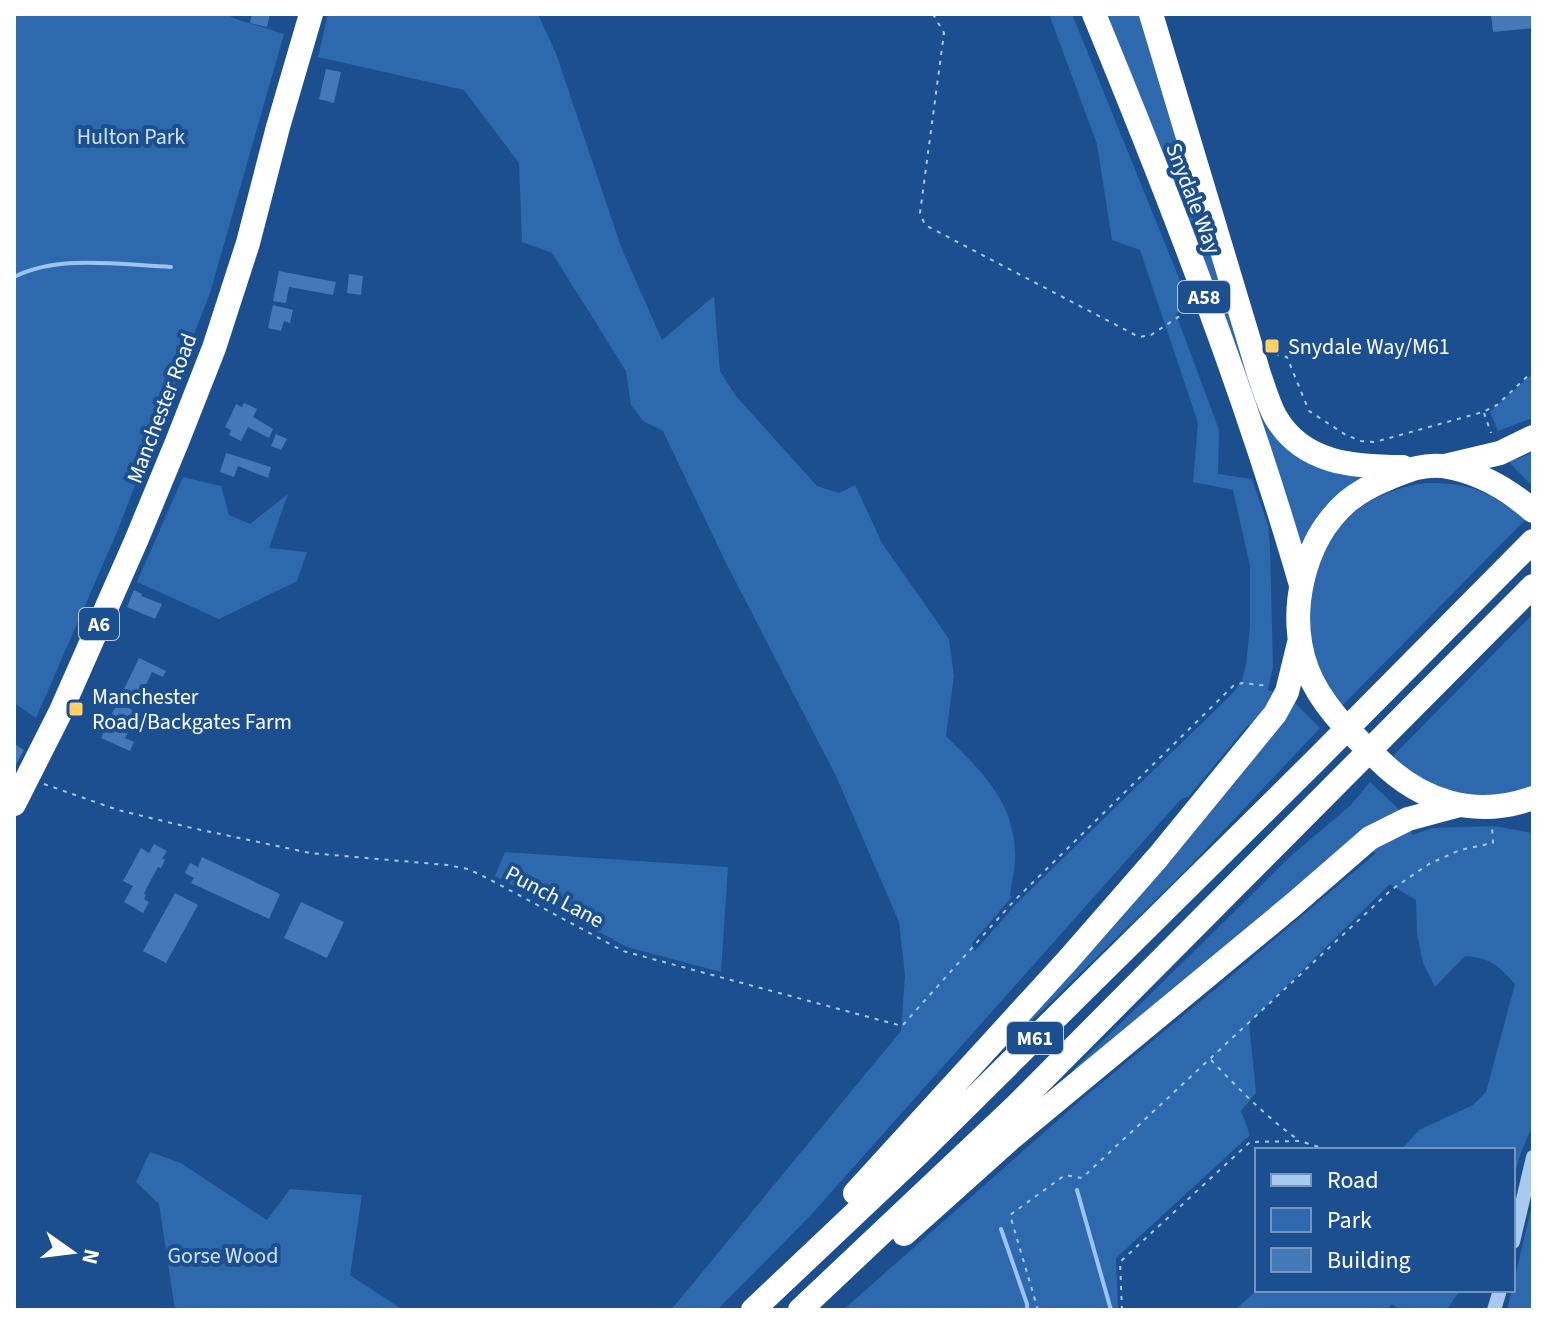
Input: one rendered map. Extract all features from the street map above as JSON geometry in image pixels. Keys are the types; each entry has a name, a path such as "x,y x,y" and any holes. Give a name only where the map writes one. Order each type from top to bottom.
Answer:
{"highway":[{"name":"Manchester Road","path":"14,804 60,713 136,541 214,348 248,243 311,14"},
{"name":"Snydale Way","path":"1094,14 1244,405 1281,513 1301,585"},
{"name":"Snydale Way","path":"1151,14 1259,374 1277,419 1302,446 1326,459 1360,467 1430,467"},
{"path":"1430,467 1498,443 1533,437"},
{"name":"A58","path":"1526,805 1460,805 1417,791 1394,776 1339,720 1308,672 1299,643 1299,605 1301,585 1312,551 1327,525 1346,503 1371,486 1430,467 1474,475 1493,483 1533,511"},
{"path":"1262,727 1280,689 1285,661 1281,513"},
{"name":"M61","path":"750,1310 919,1153 1533,541"},
{"name":"M61","path":"800,1310 1016,1106 1533,586"},
{"path":"1262,727 1287,692 1299,643"},
{"name":"M61","path":"750,1310 1067,961 1158,857 1262,727"},
{"name":"M61","path":"818,1310 1010,1139 1370,838 1404,821 1460,805"}],"street":[{"path":"1515,1235 1533,1157"}],"path":[{"path":"933,14 944,33 920,213 925,225 1139,337 1151,335 1194,306"},
{"path":"1271,354 1287,357 1309,411 1346,435 1375,442 1483,412 1497,405 1533,371"},
{"path":"1483,412 1498,443"},
{"name":"Punch Lane","path":"28,777 97,804 310,853 468,869 623,951 902,1026 1013,902 1233,686 1242,683 1271,686"},
{"path":"1038,1310 1010,1215 1065,1175 1082,1178 1391,890 1429,864 1460,850 1493,843 1492,825"},
{"path":"1210,1059 1268,1117 1300,1141"},
{"path":"1122,1310 1120,1262 1250,1142 1300,1141 1322,1148"}],"green space":[{"name":"Hulton Park","path":"14,14 228,14 284,34 210,293 117,532 36,718 14,703"},
{"path":"328,14 538,14 557,56 621,247 662,340 714,296 720,371 735,395 817,486 839,493 855,485 882,543 949,639 954,676 946,736 982,774 1001,801 1013,833 1015,851 1012,897 972,943 975,951 1018,902 1233,693 1242,680 1246,665 1250,626 1250,566 1233,490 1193,482 1198,423 1140,250 1112,240 1097,144 1049,14 1072,14 1190,305 1176,314 1219,430 1218,474 1252,479 1268,525 1273,666 1268,690 1273,692 1253,729 1248,725 1188,797 1182,798 810,1216 717,1310 671,1310 901,1031 905,975 899,922 836,776 726,563 663,431 643,421 631,405 626,371 552,253 522,242 519,163 464,90 318,57"},
{"path":"1101,14 1143,14 1226,294 1213,298"},
{"path":"1227,297 1261,401 1323,469 1365,478 1310,529 1301,544 1215,302"},
{"path":"1533,373 1533,418 1498,431 1490,412"},
{"path":"1533,451 1533,487 1509,462"},
{"path":"183,477 221,486 229,515 250,524 288,494 269,548 307,552 297,581 219,619 137,582"},
{"path":"1425,483 1468,487 1527,518 1341,707 1321,672 1309,625 1312,594 1324,553 1344,522 1356,511 1387,493"},
{"path":"1533,614 1533,788 1490,797 1438,790 1391,758"},
{"path":"1291,699 1320,728 1189,867 1006,1046 1004,1044"},
{"path":"1370,782 1404,814 1077,1070 1074,1069 1292,855 1351,805"},
{"path":"1494,826 1533,833 1533,1125 1515,1174 1515,1148 1403,1148 1419,1130 1473,1105 1486,1092 1515,984 1493,964 1481,958 1465,956 1435,987 1423,963 1417,934 1416,900 1390,884 1249,1023 1256,1093 1241,1111 1250,1135 1116,1258 1118,1310 843,1310 1082,1099 1375,854 1374,849 1409,828 1413,835 1432,828"},
{"path":"505,852 728,867 721,972 627,947 495,876"},
{"name":"Gorse Wood","path":"150,1152 181,1163 267,1220 290,1189 362,1195 350,1275 403,1310 175,1310 159,1204 136,1182"},
{"path":"1533,1201 1533,1310 1507,1310 1511,1292 1515,1292 1515,1276"},
{"path":"1255,1292 1459,1292 1447,1310 1401,1310 1392,1304 1387,1310 1235,1310"}],"building":[{"path":"252,14 270,14 267,27 250,23"},
{"path":"1491,14 1533,14 1533,28 1493,32"},
{"path":"326,69 341,72 334,103 319,99"},
{"path":"279,271 336,282 333,295 289,287 286,303 273,301"},
{"path":"349,274 363,276 361,295 347,293"},
{"path":"273,305 293,310 290,323 284,321 281,331 268,328"},
{"path":"244,403 257,409 253,417 273,429 269,438 248,427 241,441 229,435 231,430 225,427 236,404 242,407"},
{"path":"276,434 287,439 281,450 271,446"},
{"path":"226,453 271,467 268,478 238,466 234,477 220,472"},
{"path":"134,590 162,604 155,619 127,607"},
{"path":"139,658 166,671 163,677 152,672 141,695 152,700 149,706 122,693"},
{"path":"117,703 146,716 142,726 133,722 125,738 134,742 130,751 101,738"},
{"path":"14,744 24,750 14,768"},
{"path":"154,844 167,851 161,868 158,867 144,893 144,899 149,902 143,913 124,902 133,886 123,881 141,848 149,853"},
{"path":"202,857 280,894 269,919 191,883 194,878 185,873 190,863 198,867"},
{"path":"175,893 198,905 166,963 143,951"},
{"path":"301,902 344,922 327,958 284,938"}],"waterway":[{"path":"14,277 50,265 70,263 171,267"},
{"path":"1077,1190 1111,1310"},
{"path":"1001,1229 1027,1310"}],"place":[{"name":"Snydale Way/M61","path":"1272,346"},
{"name":"Manchester Road/Backgates Farm","path":"76,709"}]}
